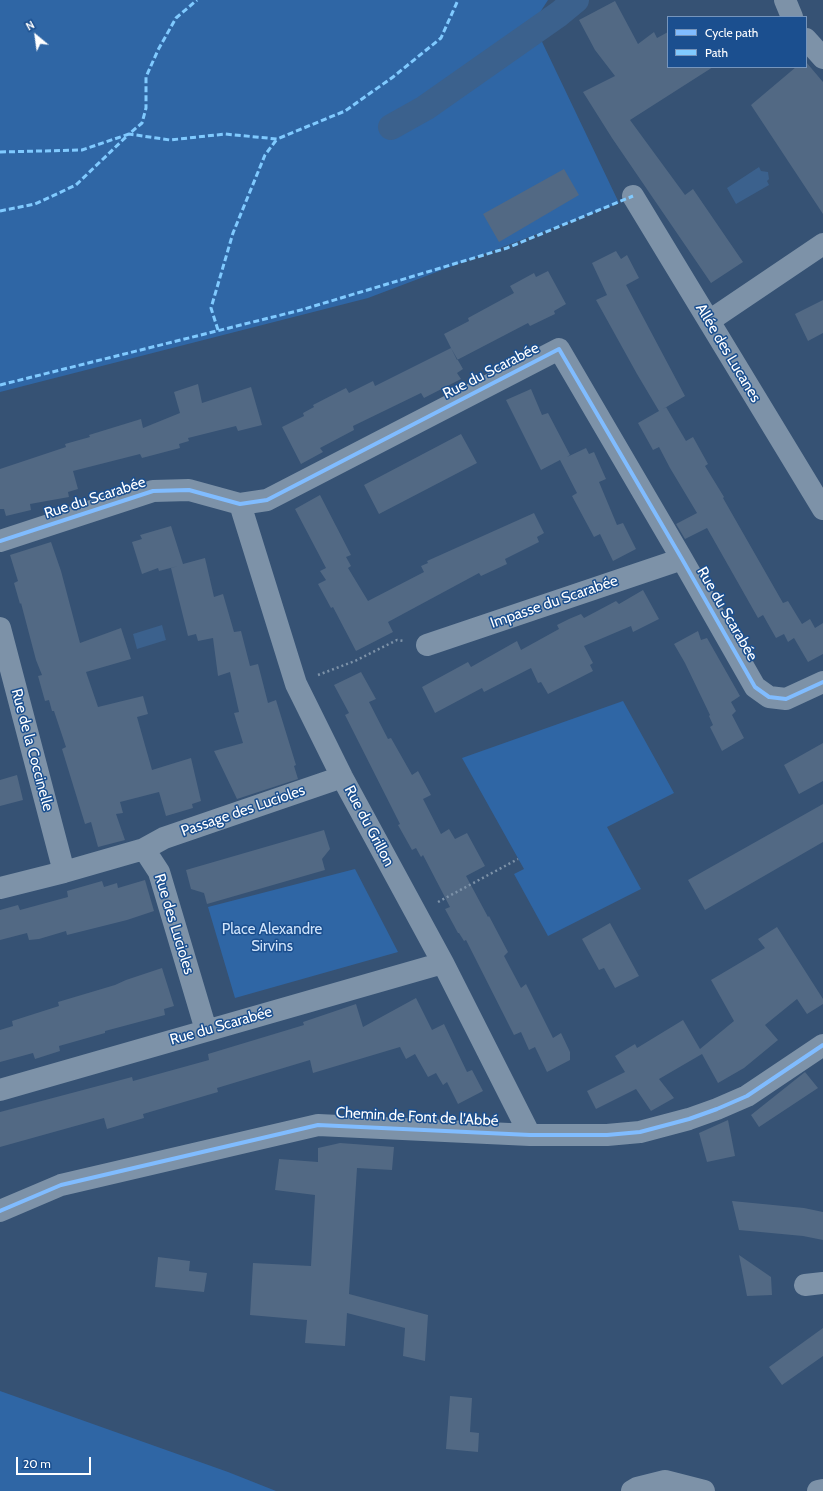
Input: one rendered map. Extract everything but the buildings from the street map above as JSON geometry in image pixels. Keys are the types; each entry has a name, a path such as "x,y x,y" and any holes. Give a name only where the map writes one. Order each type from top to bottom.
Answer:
{"street":[{"path":"785,0 792,16"},
{"path":"807,40 823,58"},
{"name":"Allée des Lucanes","path":"633,196 823,509"},
{"path":"709,321 823,244"},
{"name":"Rue du Scarabée","path":"0,541 153,491 189,490 240,504 267,500 559,349 682,559 755,688 768,697 786,698 823,682"},
{"name":"Rue du Grillon","path":"240,504 296,684 342,777 443,963 530,1134"},
{"name":"Impasse du Scarabée","path":"427,645 682,559"},
{"name":"Rue de la Coccinelle","path":"0,628 64,872"},
{"name":"Passage des Lucioles","path":"144,849 164,838 342,777"},
{"path":"0,888 64,872 144,849"},
{"name":"Rue des Lucioles","path":"144,849 159,872 206,1030"},
{"name":"Rue du Scarabée","path":"0,1090 443,963"},
{"name":"Chemin de Font de l'Abbé","path":"0,1211 61,1186 318,1125 530,1134 607,1135 640,1132 689,1119 747,1096 823,1045"},
{"path":"632,1491 665,1481 704,1491"},
{"path":"818,1491 823,1490"}],"path":[{"path":"296,684 354,661 397,640 427,645"},
{"path":"416,914 518,859"}],"green space":[{"path":"0,0 548,0 533,23 619,203 368,298 0,392"},
{"path":"623,701 674,793 607,827 641,889 548,936 514,874 524,869 462,758"},
{"name":"Place Alexandre Sirvins","path":"355,869 398,952 235,998 208,907"},
{"path":"0,1391 228,1472 276,1491 0,1491"}],"shaded area":[{"path":"759,167 761,171 768,172 769,179 767,181 769,185 736,204 727,188"},
{"path":"162,625 166,640 137,649 133,634"}],"waterway":[{"path":"391,127 425,108 559,14 576,0"}],"marked path":[{"path":"0,152 82,150 129,134 142,123 146,108 146,77 158,50 176,18 197,0"},
{"path":"0,211 35,204 76,185 129,134 170,140 225,134 277,139 345,111 393,77 441,38 458,0"},
{"path":"218,330 211,308 233,233 265,155 277,139"},
{"path":"0,385 301,310 507,248 633,196"}],"cycle path":[{"path":"0,541 153,491 189,490 240,504 267,500 559,349 755,687 769,697 786,699 823,682"},
{"path":"0,1211 61,1185 318,1125 530,1135 607,1135 640,1132 689,1119 747,1096 823,1045"}]}
